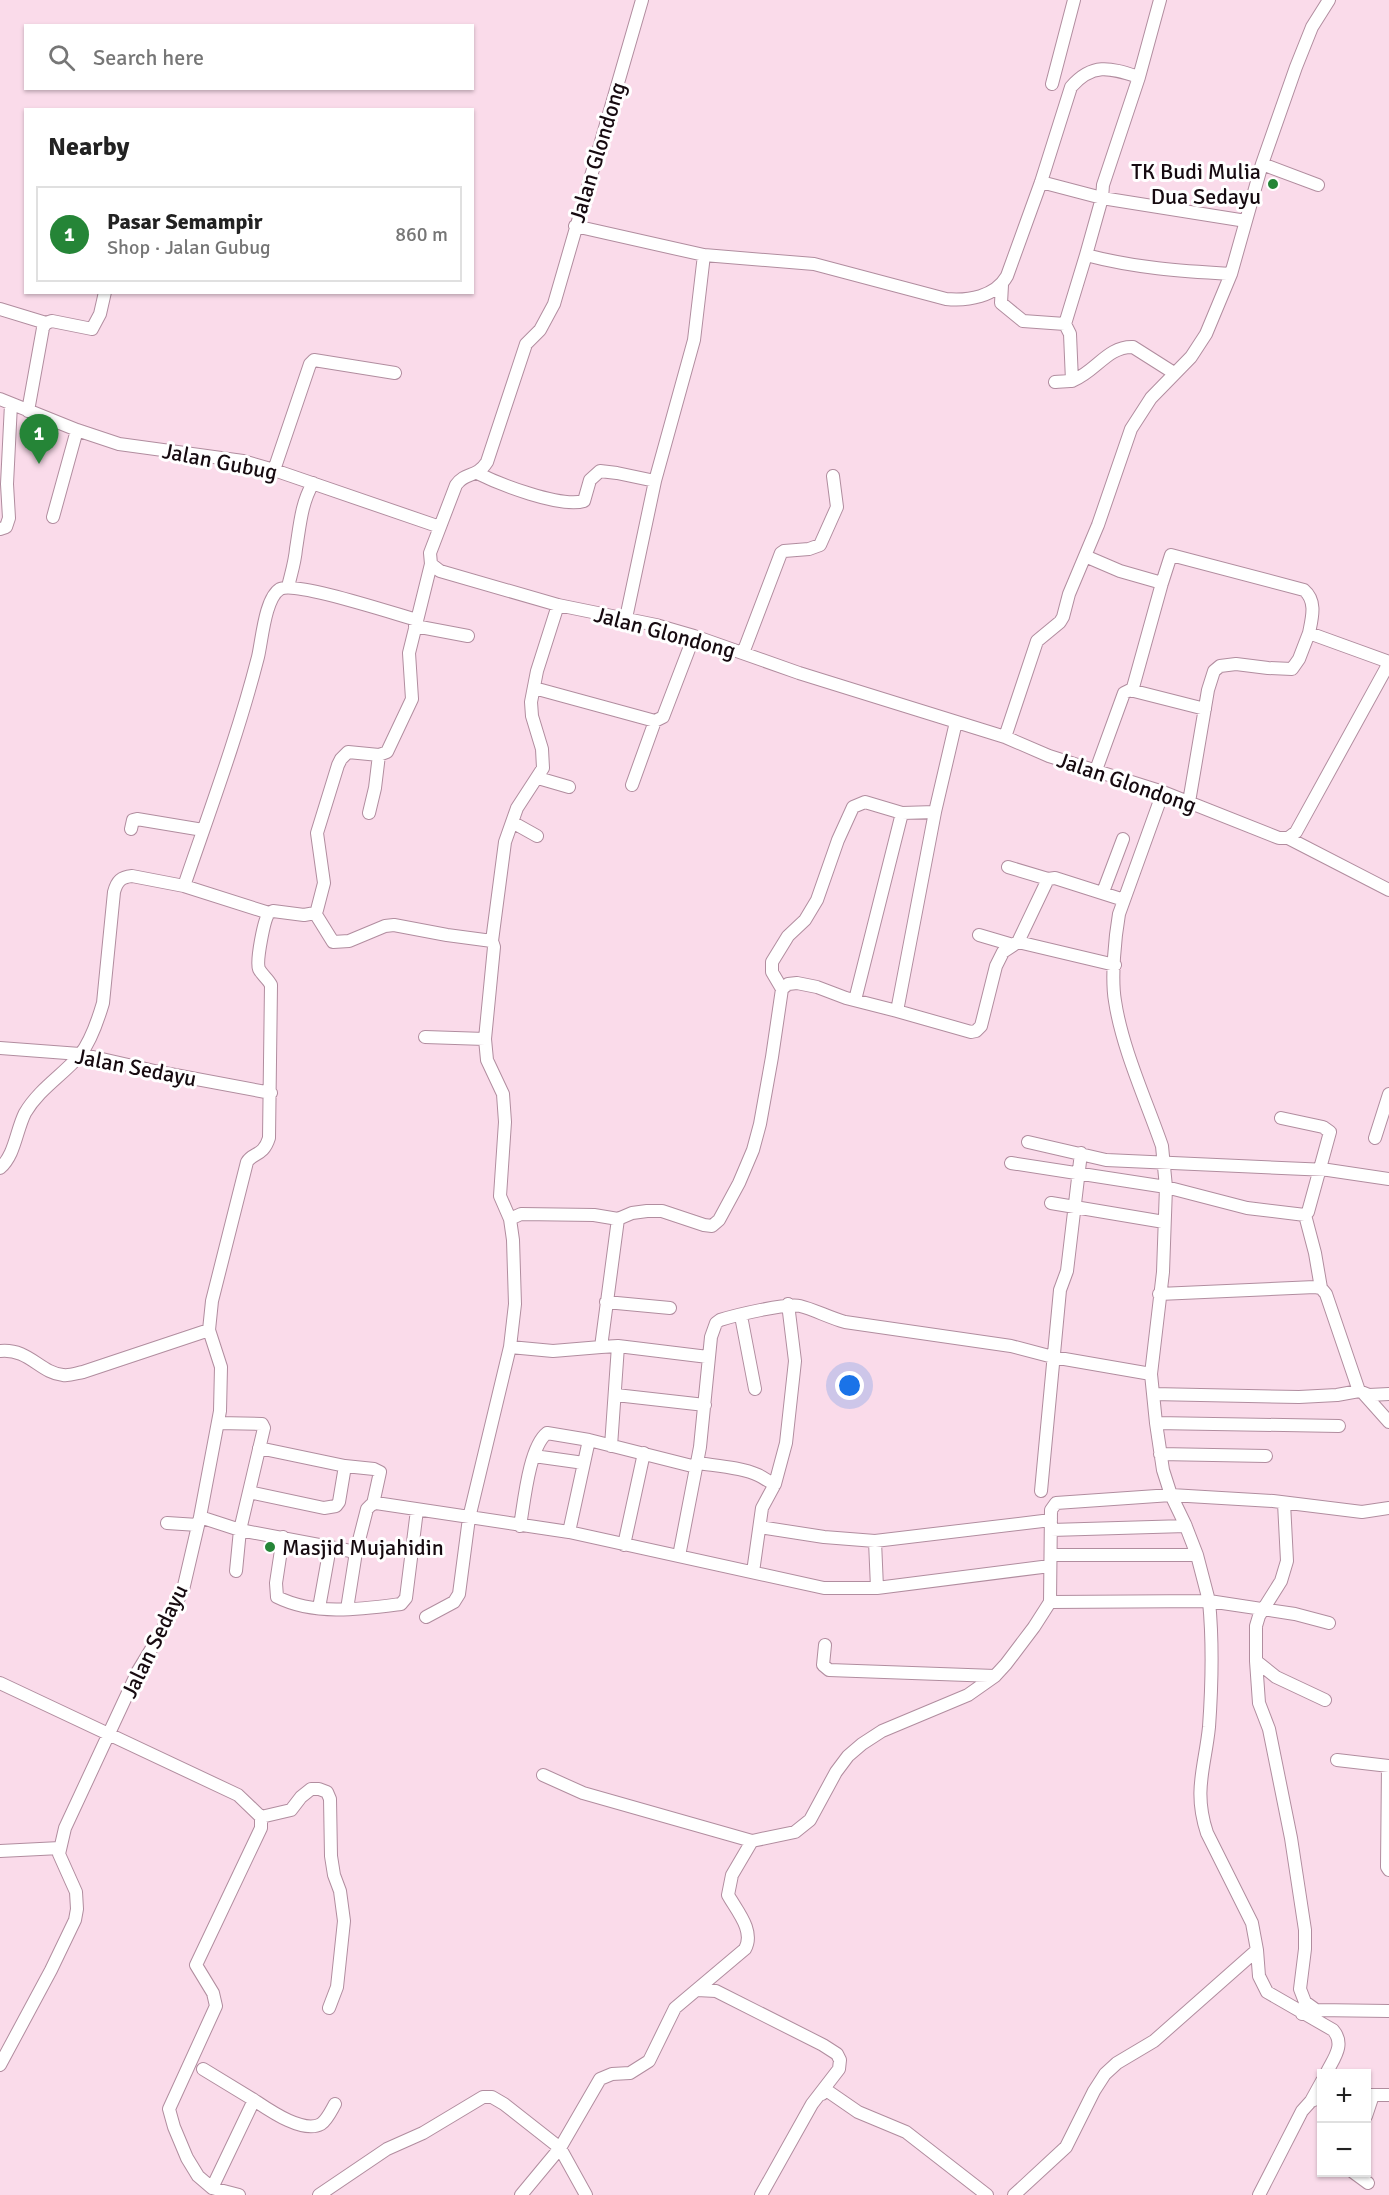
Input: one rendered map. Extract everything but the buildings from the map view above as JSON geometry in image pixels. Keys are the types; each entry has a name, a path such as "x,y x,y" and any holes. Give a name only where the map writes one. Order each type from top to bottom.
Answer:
{"street":[{"name":"Jalan Glondong","path":"642,0 554,304 540,330 526,344 507,395 487,462 481,471 464,477 456,485 430,553 431,564 440,571 558,605 626,618 694,636 799,673 1005,737 1048,756 1163,792 1279,838 1288,838 1389,890"},
{"path":"1053,84 1074,0"},
{"path":"1072,381 1070,334 1065,324 1102,198 1103,185 1139,77 1160,0"},
{"path":"1005,737 1037,641 1063,617 1069,594 1131,429 1151,398 1191,357 1206,334 1231,274 1262,164 1296,67 1325,1"},
{"path":"1065,324 1021,320 1001,303 1002,285 1041,182 1071,87 1079,78 1093,70 1109,68 1139,77"},
{"path":"1262,164 1317,185"},
{"path":"1041,182 1102,198 1246,221"},
{"path":"575,226 704,255 814,264 946,299 974,299 1002,285"},
{"path":"626,618 655,481 694,339 704,255"},
{"path":"1086,255 1121,265 1156,270 1231,274"},
{"path":"0,309 46,323 52,321 92,328 100,314 105,294"},
{"path":"28,411 46,323"},
{"path":"1054,382 1072,381 1092,370 1112,352 1126,347 1133,347 1174,374"},
{"path":"274,470 310,364 314,360 320,359 396,374"},
{"path":"0,529 6,527 9,518 5,401"},
{"name":"Jalan Gubug","path":"5,401 119,444 243,461 440,526"},
{"path":"53,517 77,430"},
{"path":"477,473 494,482 524,492 572,503 584,501 590,480 600,471 655,481"},
{"path":"743,653 781,553 816,548 824,540 837,507 833,476"},
{"path":"288,587 302,510 313,483"},
{"path":"1132,691 1171,555 1304,590 1309,594 1313,605 1309,633 1299,659 1292,669 1236,664 1220,666 1214,671 1189,802"},
{"path":"1085,556 1120,571 1162,583"},
{"path":"0,1168 10,1155 26,1113 46,1087 80,1054 98,1021 103,1003 114,892 120,879 124,876 132,876 184,886 270,913 304,915 315,913 320,905 324,884 317,833 338,765 348,752 379,755 387,752 411,703 409,658 431,564"},
{"path":"184,886 228,762 258,657 270,602 281,589 288,587 312,591 416,623 468,636"},
{"path":"426,1617 458,1598 470,1518 510,1347 515,1304 515,1263 510,1219 500,1196 505,1122 503,1094 487,1060 484,1039 494,947 492,941 505,842 518,808 543,768 531,702 537,671 558,605"},
{"path":"1288,838 1296,832 1389,662 1309,633"},
{"path":"534,688 655,721 663,717 694,636"},
{"path":"1096,770 1124,693 1132,691 1205,710"},
{"path":"632,785 655,721"},
{"path":"897,1011 935,812 956,722"},
{"path":"369,813 379,755"},
{"path":"538,778 569,787"},
{"path":"1163,792 1124,900 1116,931 1114,998 1120,1030 1162,1146 1165,1161 1162,1272 1151,1374 1160,1454 1172,1495 1197,1555 1209,1600 1212,1639 1209,1724 1200,1780 1200,1806 1207,1833 1252,1923 1259,1976 1267,1992 1333,2030 1339,2039 1339,2048 1328,2069"},
{"path":"510,1219 521,1214 594,1215 618,1219 632,1213 662,1211 704,1225 712,1226 719,1220 730,1202 753,1150 772,1057 782,989 772,972 772,962 788,936 805,920 817,900 838,840 853,807 865,802 902,813 935,812"},
{"path":"855,1000 902,813"},
{"path":"131,829 132,821 137,819 203,830"},
{"path":"512,822 537,836"},
{"path":"1103,892 1123,839"},
{"path":"1117,855 1137,862"},
{"path":"1008,867 1048,879 1055,878 1124,900"},
{"path":"782,989 788,984 797,983 971,1032 976,1031 981,1026 996,966 1003,952 1016,944 1048,879"},
{"name":"Jalan Sedayu","path":"60,1848 65,1828 138,1671 183,1590 199,1521 218,1423 221,1367 209,1330 212,1302 247,1162 251,1156 263,1150 270,1138 271,985 260,970 258,963 264,925 270,913"},
{"path":"315,913 333,942 349,941 385,926 394,925 492,941"},
{"path":"979,935 1115,965"},
{"path":"425,1037 484,1039"},
{"name":"Jalan Sedayu","path":"0,1048 80,1054 159,1072 271,1093"},
{"path":"1375,1138 1389,1094"},
{"path":"1281,1118 1329,1130 1330,1134 1308,1212 1305,1215"},
{"path":"1028,1142 1106,1160 1320,1169 1389,1179"},
{"path":"1041,1491 1060,1290 1067,1271 1081,1153"},
{"path":"1011,1163 1166,1187 1247,1208 1305,1215"},
{"path":"1051,1203 1164,1222"},
{"path":"1305,1215 1316,1253 1322,1288 1361,1393 1389,1422"},
{"path":"601,1347 618,1219"},
{"path":"1159,1294 1322,1288"},
{"path":"606,1302 670,1308"},
{"path":"753,1572 762,1508 775,1484 786,1443 795,1361 788,1304"},
{"path":"679,1556 705,1405 711,1337 716,1323 727,1318 788,1304 802,1306 845,1322 1011,1346 1053,1357 1151,1374"},
{"path":"741,1316 755,1389"},
{"path":"0,1351 16,1351 55,1373 64,1375 83,1372 209,1330"},
{"path":"510,1347 553,1352 618,1346 708,1357"},
{"path":"611,1446 618,1346"},
{"path":"1153,1394 1299,1398 1361,1393 1389,1394"},
{"path":"616,1395 705,1405"},
{"path":"218,1423 262,1424 264,1432 240,1530 236,1571"},
{"path":"1156,1423 1338,1426"},
{"path":"520,1526 534,1456 541,1439 547,1433 589,1440 696,1465 744,1471 775,1484"},
{"path":"569,1532 589,1440"},
{"path":"259,1448 380,1472 373,1504 367,1509 356,1552 347,1609"},
{"path":"624,1545 644,1453"},
{"path":"1160,1454 1266,1456"},
{"path":"534,1456 584,1463"},
{"path":"249,1492 332,1508 339,1502 345,1466"},
{"path":"543,1774 583,1793 752,1840 795,1832 810,1820 836,1772 848,1756 862,1744 882,1731 968,1695 995,1676 1034,1627 1050,1602 1052,1507 1059,1502 1172,1495 1245,1499 1362,1512 1389,1508"},
{"path":"1284,1503 1287,1561 1281,1581 1256,1626 1256,1661 1259,1703 1269,1729 1291,1838 1305,1930 1300,1989 1305,2002 1316,2010"},
{"path":"373,1504 569,1532 824,1588 877,1588 1050,1561 1197,1555"},
{"path":"283,1537 276,1583 278,1597 319,1608 365,1609 404,1602 417,1510"},
{"path":"167,1523 199,1521 356,1552"},
{"path":"760,1527 824,1537 875,1541 1051,1525 1186,1526"},
{"path":"875,1541 877,1588"},
{"path":"319,1608 330,1547"},
{"path":"1050,1602 1209,1600 1264,1608 1329,1623"},
{"path":"825,1645 823,1665 829,1670 995,1676"},
{"path":"1256,1661 1276,1677 1325,1700"},
{"path":"0,1683 237,1795 261,1817 261,1828 195,1965 213,1992 216,2006 169,2109 187,2158 198,2176 212,2188 239,2195"},
{"path":"1337,1760 1388,1766 1387,1867 1389,1870"},
{"path":"261,1817 291,1810 311,1789 327,1792 330,1799 331,1856 334,1875 344,1906 344,1921 337,1987 329,2008"},
{"path":"521,2195 560,2148 600,2079 612,2074 630,2073 649,2061 675,2008 741,1953 749,1942 748,1931 728,1895 732,1875 752,1840"},
{"path":"0,1851 60,1848 60,1860 76,1892 77,1909 75,1920 51,1970 0,2065"},
{"path":"1014,2195 1066,2147 1105,2074 1117,2063 1154,2041 1257,1950"},
{"path":"697,1990 716,1991 837,2054 840,2060 839,2068 822,2094 812,2104 761,2195"},
{"path":"1302,2014 1316,2010 1389,2011"},
{"path":"202,2069 285,2120 314,2127 323,2123 335,2104"},
{"path":"822,2094 824,2091 829,2092 858,2112 906,2132 987,2195"},
{"path":"1371,2095 1389,2095"},
{"path":"318,2195 387,2149 423,2133 483,2097 492,2097 504,2104 560,2148 586,2195"},
{"path":"1259,2195 1296,2122 1316,2099"},
{"path":"212,2188 254,2100"},
{"path":"1360,2177 1368,2183"}],"place":[{"name":"TK Budi Mulia Dua Sedayu","path":"1273,184"},
{"name":"Pasar Semampir","path":"39,464"},
{"name":"Masjid Mujahidin","path":"270,1547"}]}
